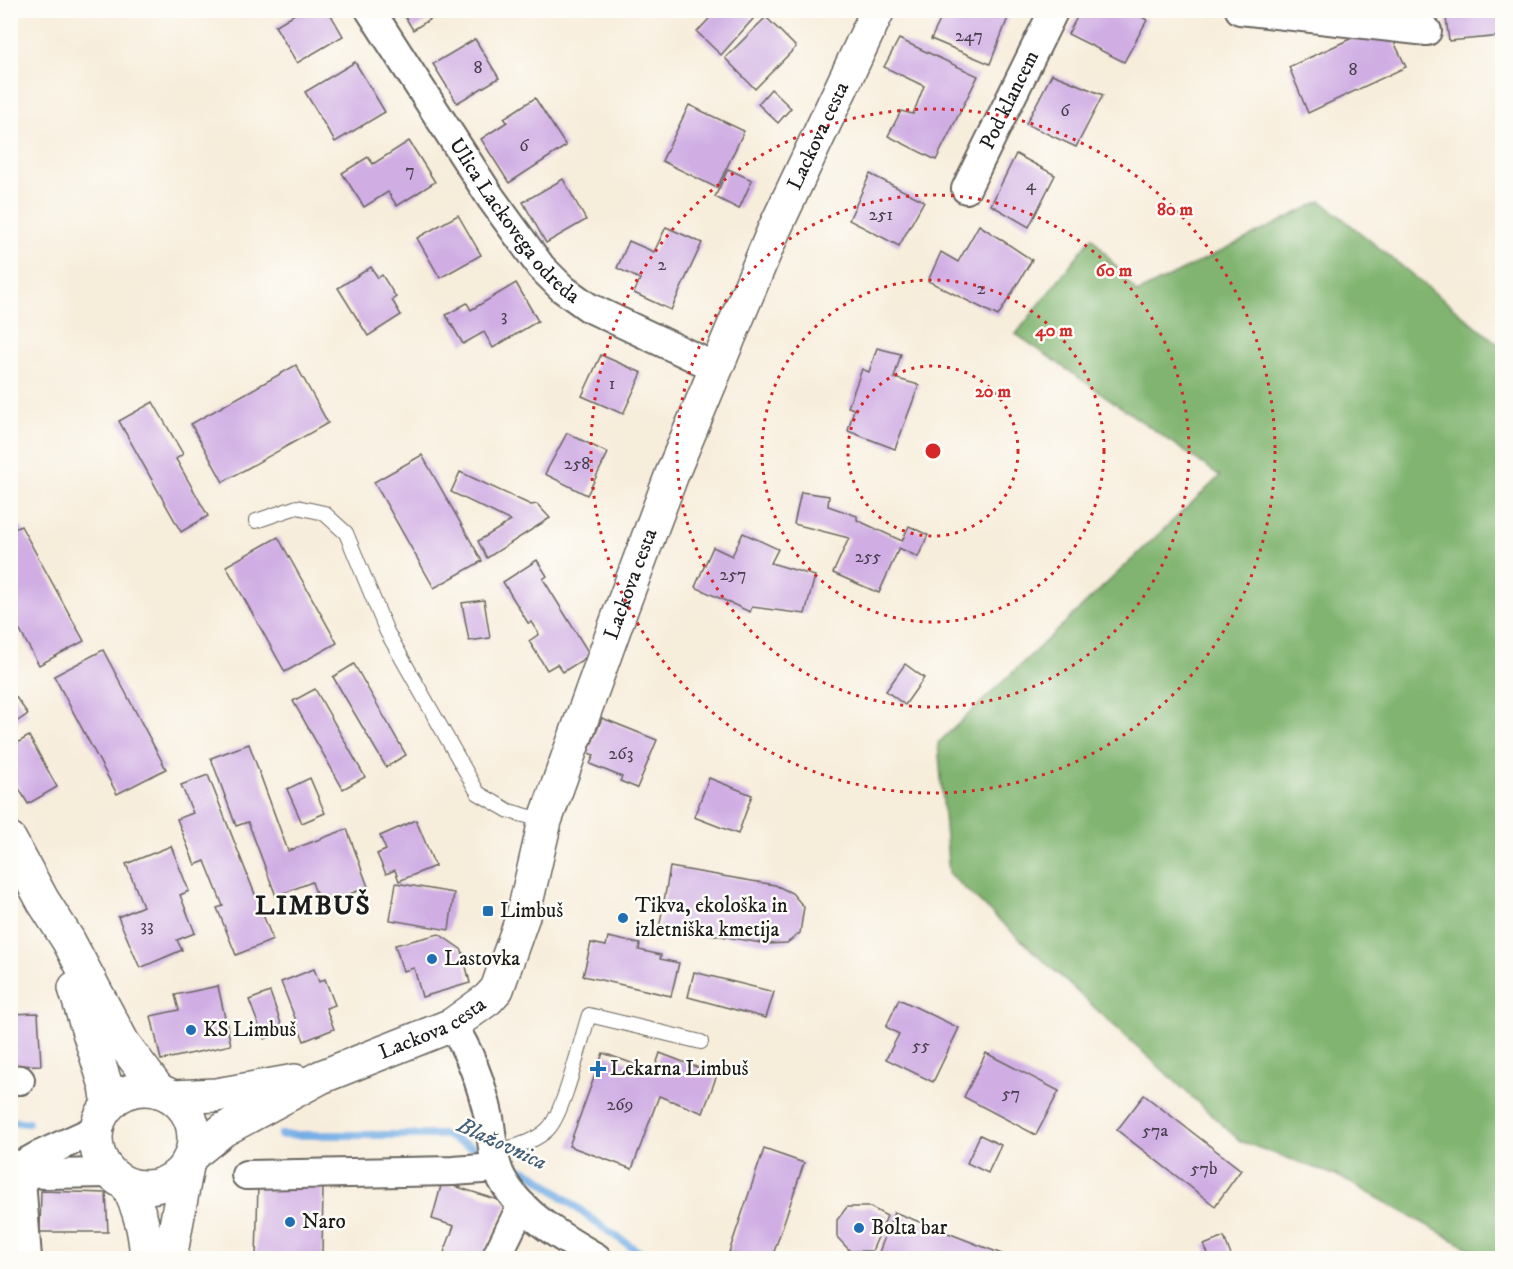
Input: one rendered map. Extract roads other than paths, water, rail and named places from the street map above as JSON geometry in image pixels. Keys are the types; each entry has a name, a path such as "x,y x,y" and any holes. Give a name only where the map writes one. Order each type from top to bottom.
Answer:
{"street":[{"name":"Ulica Lackovega odreda","path":"370,10 491,198 541,267 563,289 588,307 715,367"},
{"name":"Lackova cesta","path":"321,1077 452,1024 489,999 497,989 523,916 545,821 654,519 715,367 774,230 878,10"},
{"name":"Pod klancem","path":"966,189 1054,10"},
{"path":"1240,10 1427,31"},
{"path":"10,840 43,901 69,940 123,1043 166,1094 183,1110 190,1125 193,1140 170,1258"},
{"path":"43,901 85,1017 106,1086 97,1149 102,1161 120,1179 142,1217 146,1233 147,1258"},
{"path":"452,1024 466,1045 506,1171 552,1231 597,1258"},
{"path":"15,1164 38,1156 102,1118 122,1095 133,1090 166,1094 216,1095 321,1077"},
{"path":"15,1164 43,1174 120,1179 143,1188 157,1186 171,1180 189,1160 223,1130 321,1077"},
{"path":"15,1164 27,1258"},
{"path":"246,1175 506,1171"},
{"path":"495,1258 506,1171"}],"lane":[{"path":"256,521 297,507 324,513 346,533 387,632 478,793 509,811 545,821"},
{"path":"506,1171 535,1139 549,1128 559,1112 589,1015 701,1042"}],"waterway":[{"name":"Blažovnica","path":"10,1121 28,1123"},
{"name":"Blažovnica","path":"281,1135 445,1135 487,1154"},
{"name":"Blažovnica","path":"502,1161 534,1175 598,1224 648,1258"}],"place":[{"name":"Limbuš","path":"488,911"},
{"name":"Tikva, ekološka in izletniška kmetija","path":"623,918"},
{"name":"Lastovka","path":"432,959"},
{"name":"KS Limbuš","path":"191,1030"},
{"name":"Lekarna Limbuš","path":"598,1069"},
{"name":"Naro","path":"290,1222"},
{"name":"Bolta bar","path":"859,1228"}],"district":[{"name":"LIMBUŠ","path":"313,906"}]}
